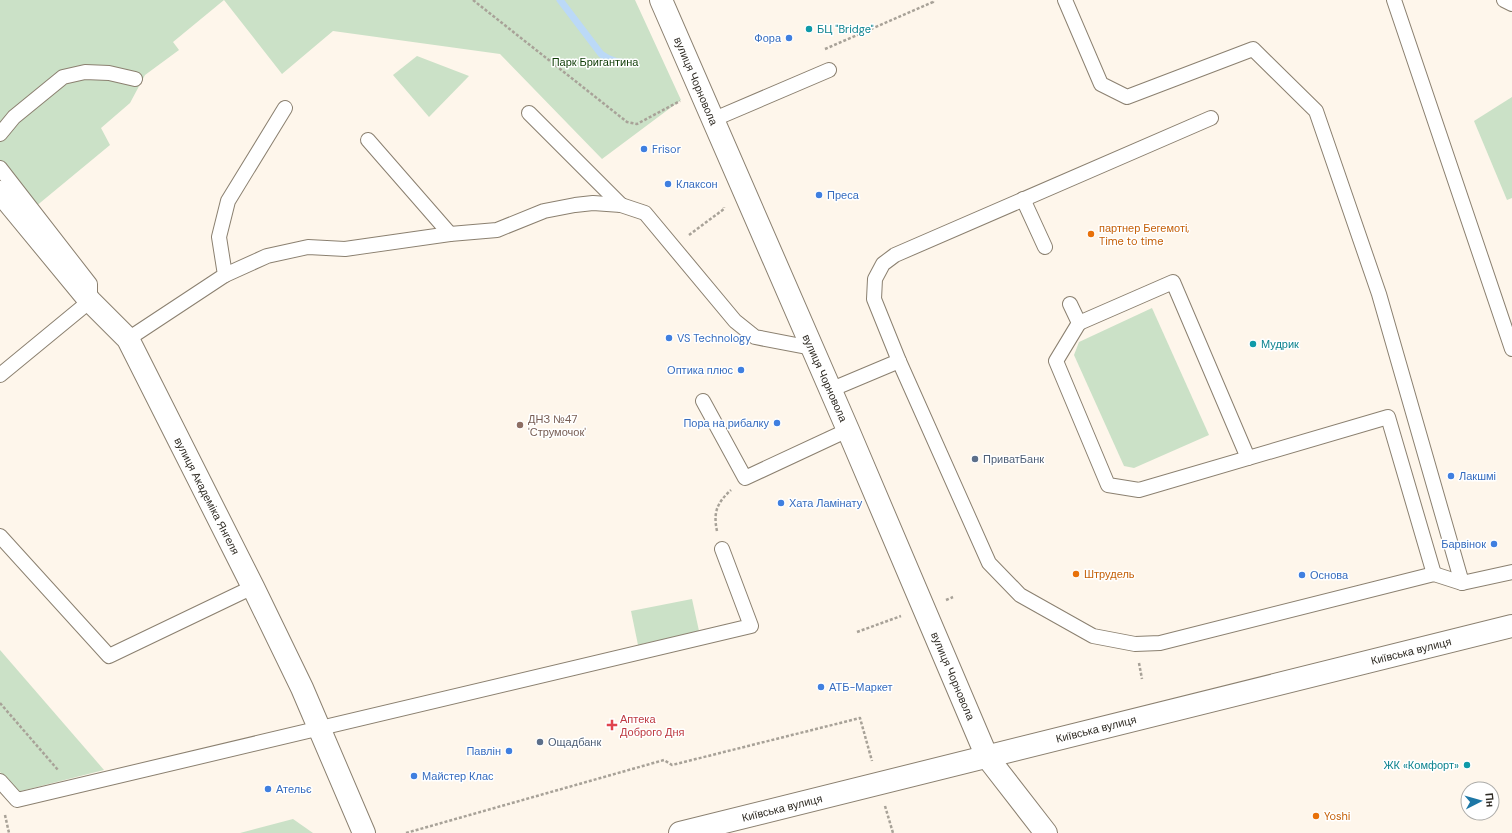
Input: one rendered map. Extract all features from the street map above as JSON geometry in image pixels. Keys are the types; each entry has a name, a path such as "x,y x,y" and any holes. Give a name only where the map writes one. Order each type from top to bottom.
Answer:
{"main road":[{"name":"вулиця Чорновола","path":"660,0 848,430 987,757 1046,833"},
{"name":"вулиця Академіка Янгеля","path":"0,192 90,301 128,339 253,587 302,688 364,833"},
{"name":"Київська вулиця","path":"680,833 1512,626"}],"lane":[{"path":"1065,0 1101,84 1127,97 1253,49 1316,111 1379,294 1462,583"},
{"path":"1394,0 1512,349"},
{"path":"1504,0 1512,4"},
{"path":"712,120 829,70"},
{"path":"0,134 14,116 63,77 85,72 109,73 135,79"},
{"path":"224,275 219,237 228,201 284,108"},
{"path":"529,112 621,205"},
{"path":"1211,118 895,256 883,264 875,279 874,299 899,361 989,564 1020,594 1093,636 1134,644 1160,643 1434,574 1462,583 1512,572"},
{"path":"368,140 450,234"},
{"path":"0,168 90,284 90,301 0,375"},
{"path":"1023,199 1045,247"},
{"path":"128,339 224,275 267,256 308,247 345,249 450,234 497,230 544,211 593,203 621,205 645,213 735,321 755,337 812,348"},
{"path":"1248,458 1173,282 1079,323 1056,361 1108,486 1139,490 1388,417 1434,574"},
{"path":"1070,304 1079,323"},
{"path":"830,390 899,361"},
{"path":"703,401 745,478 848,430"},
{"path":"0,536 109,656 253,587"},
{"path":"0,781 17,800 751,626 722,549"}],"path":[{"path":"473,0 627,122 636,124 681,100 684,107"},
{"path":"823,50 932,2 932,0"},
{"path":"688,235 724,209 721,201"},
{"path":"722,549 714,519 720,500 745,478"},
{"path":"0,703 73,787"},
{"path":"406,833 664,760 672,765 860,718"},
{"path":"4,811 9,833"}],"green space":[{"path":"0,0 224,0 173,42 179,50 145,75 130,103 101,128 110,145 35,207 0,164"},
{"name":"Парк Бригантина","path":"224,0 635,0 681,100 602,159 500,54 333,31 282,74"},
{"path":"417,56 469,76 429,117 393,75"},
{"path":"1512,97 1512,198 1507,200 1474,121"},
{"path":"1152,308 1209,435 1134,468 1124,466 1074,355 1079,342"},
{"path":"692,599 699,631 638,645 631,611"},
{"path":"0,650 104,770 17,792 0,772"},
{"path":"293,819 313,833 240,833"}],"waterway":[{"path":"560,0 601,54 616,62 632,63"}],"place":[{"name":"БЦ \"Bridge\"","path":"809,29"},
{"name":"Фора","path":"789,38"},
{"name":"Frisor","path":"644,149"},
{"name":"Клаксон","path":"668,184"},
{"name":"Преса","path":"819,195"},
{"name":"партнер Бегемоті, Time to time","path":"1091,234"},
{"name":"VS Technology","path":"669,338"},
{"name":"Мудрик","path":"1253,344"},
{"name":"Оптика плюс","path":"741,370"},
{"name":"Пора на рибалку","path":"777,423"},
{"name":"ДНЗ №47 'Струмочок'","path":"520,425"},
{"name":"ПриватБанк","path":"975,459"},
{"name":"Лакшмі","path":"1451,476"},
{"name":"Хата Ламінату","path":"781,503"},
{"name":"Барвінок","path":"1494,544"},
{"name":"Штрудель","path":"1076,574"},
{"name":"Основа","path":"1302,575"},
{"name":"АТБ-Маркет","path":"821,687"},
{"name":"Аптека Доброго Дня","path":"612,725"},
{"name":"Ощадбанк","path":"540,742"},
{"name":"Павлін","path":"509,751"},
{"name":"ЖК «Комфорт»","path":"1467,765"},
{"name":"Майстер Клас","path":"414,776"},
{"name":"Ательє","path":"268,789"},
{"name":"Yoshi","path":"1316,816"}]}
